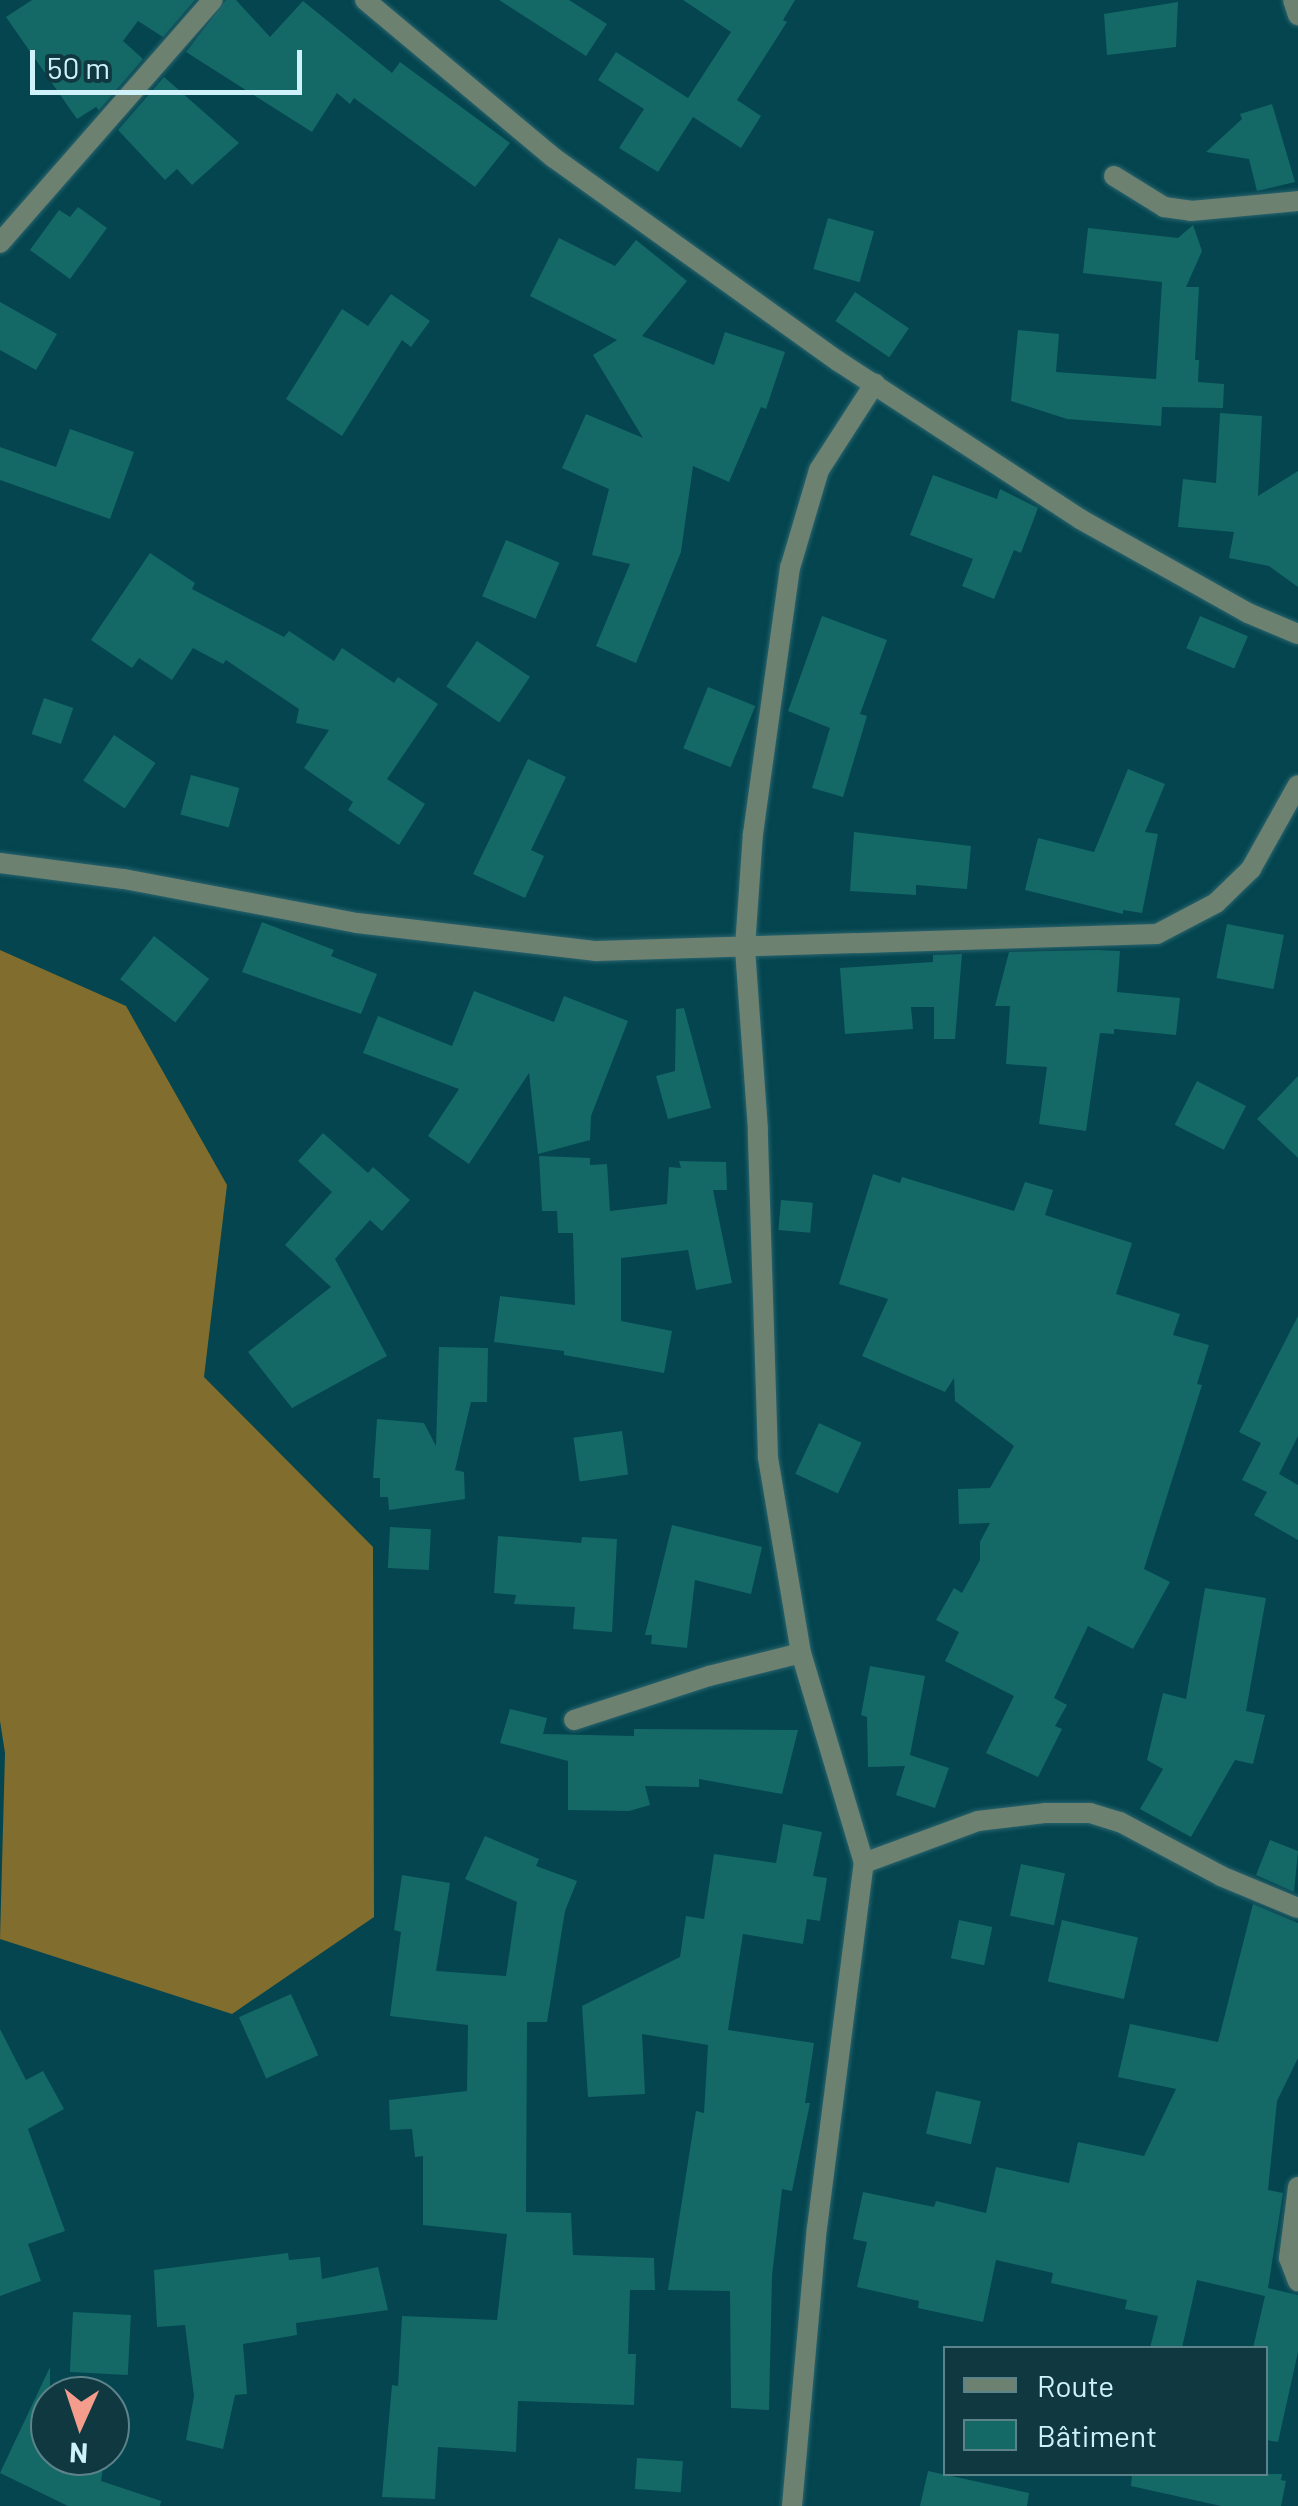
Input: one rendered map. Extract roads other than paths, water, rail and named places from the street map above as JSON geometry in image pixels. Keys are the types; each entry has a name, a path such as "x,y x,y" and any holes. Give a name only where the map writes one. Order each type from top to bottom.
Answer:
{"street":[{"path":"0,243 213,0"},
{"path":"365,0 554,158 875,383 1080,518 1248,613 1298,634"},
{"path":"1293,0 1298,16"},
{"path":"1114,176 1164,207 1191,211 1298,201"},
{"path":"792,2506 817,2228 864,1862 802,1653 768,1457 758,1130 745,947 753,834 790,568 818,470 875,383"},
{"path":"0,863 124,879 357,924 596,951 1157,934 1216,903 1251,869 1298,785"},
{"path":"574,1720 709,1676 802,1653"},
{"path":"864,1862 978,1822 1045,1813 1090,1813 1120,1822 1221,1876 1298,1908"},
{"path":"1298,2188 1289,2258 1298,2281"}]}
